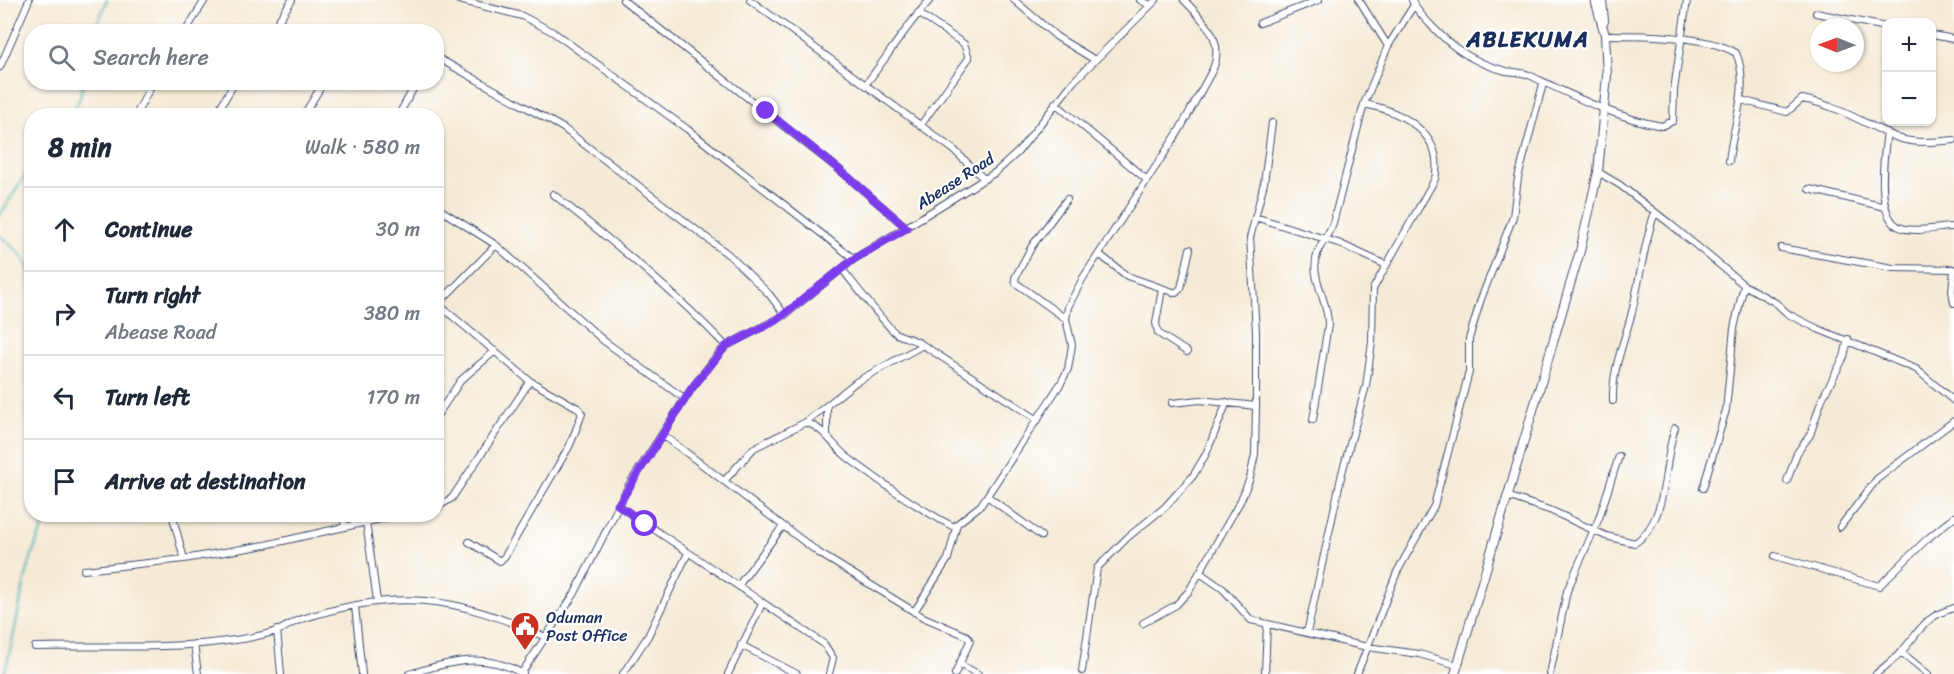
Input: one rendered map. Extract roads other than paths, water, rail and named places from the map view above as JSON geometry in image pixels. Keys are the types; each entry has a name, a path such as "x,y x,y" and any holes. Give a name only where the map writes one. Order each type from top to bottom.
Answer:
{"street":[{"path":"0,67 29,0"},
{"path":"190,24 205,0"},
{"path":"276,24 292,0"},
{"path":"459,0 522,16 553,32 687,129 854,259"},
{"path":"623,0 841,171 907,228"},
{"path":"750,0 954,150 984,179"},
{"path":"866,84 930,0"},
{"path":"1014,0 1057,37 1095,60"},
{"path":"1140,0 1150,5"},
{"name":"Abease Road","path":"522,674 583,577 618,505 704,370 726,346 785,315 854,259 984,179 1018,152 1055,104 1095,60 1156,0"},
{"path":"914,612 944,567 956,528 987,496 1038,420 1069,365 1072,345 1066,319 1068,307 1099,254 1179,131 1217,58 1217,40 1184,0"},
{"path":"1260,23 1318,0"},
{"path":"1359,0 1388,46"},
{"path":"1595,0 1604,31"},
{"path":"1455,674 1580,250 1598,172 1606,110 1605,16 1602,0"},
{"path":"1313,420 1329,325 1316,264 1318,251 1327,240 1364,104 1388,46 1413,2 1458,50 1483,63 1527,74 1543,84 1606,110 1648,124 1671,124 1682,40 1683,14 1687,0"},
{"path":"918,13 964,44 969,58 920,126"},
{"path":"1816,13 1882,26"},
{"path":"1604,31 1682,40 1716,46 1736,53 1741,63 1741,100 1729,161"},
{"path":"1936,36 1954,39"},
{"path":"444,61 563,128 729,255 769,294 785,315"},
{"path":"1357,674 1397,572 1434,506 1469,372 1469,339 1481,299 1513,217 1518,178 1543,84"},
{"path":"140,108 149,90"},
{"path":"220,108 231,90"},
{"path":"308,108 319,90"},
{"path":"402,108 413,90"},
{"path":"1741,100 1787,112 1802,99 1809,100 1847,112 1910,141 1954,140"},
{"path":"1055,104 1147,180"},
{"path":"1307,633 1342,473 1366,386 1372,342 1371,295 1384,264 1435,179 1437,159 1427,134 1380,107 1364,104"},
{"path":"1143,623 1180,601 1200,573 1241,500 1250,478 1255,454 1256,331 1250,246 1267,166 1272,123"},
{"path":"1887,132 1884,152 1885,207 1893,221 1905,229 1954,227"},
{"path":"1598,172 1620,185 1655,212 1744,285 1811,326 1848,339 1916,369 1954,400"},
{"path":"1809,189 1885,207"},
{"path":"553,194 632,257 694,312 726,346"},
{"path":"1066,319 1016,283 1015,278 1032,246 1067,199"},
{"path":"444,212 496,245 604,341 685,399"},
{"path":"1613,401 1617,361 1631,316 1644,247 1655,212"},
{"path":"1255,217 1327,240 1384,264"},
{"path":"444,298 496,245"},
{"path":"1781,248 1893,268 1954,270 1952,291 1954,303"},
{"path":"1099,254 1122,274 1162,289 1180,292 1190,249"},
{"path":"842,269 872,303 885,324 897,334 923,345 1038,420"},
{"path":"1703,488 1726,410 1734,328 1744,285"},
{"path":"1162,289 1156,323 1158,333 1187,352"},
{"path":"444,311 530,381 578,408 582,414 580,425 505,556 500,561 493,559 469,542"},
{"path":"1787,481 1797,453 1810,435 1822,399 1844,357 1848,339"},
{"path":"725,480 754,448 806,422 856,382 923,345"},
{"path":"444,405 461,380 495,351"},
{"path":"444,503 452,498 530,381"},
{"path":"1172,403 1200,400 1256,406"},
{"path":"1082,671 1097,568 1128,537 1165,507 1197,471 1227,402"},
{"path":"826,435 827,407"},
{"path":"1840,527 1877,479 1954,421"},
{"path":"806,422 826,435 854,462 919,508 956,528"},
{"path":"1507,495 1593,528 1606,536 1635,543 1650,530 1663,492 1669,445 1675,428"},
{"path":"663,435 819,553 914,612 948,630 966,636 970,641 955,674"},
{"path":"1551,674 1567,591 1602,511 1619,456"},
{"path":"987,496 1041,536"},
{"path":"618,505 762,604 795,623 830,651 833,658 829,674"},
{"path":"1775,556 1879,586 1927,539 1954,517"},
{"path":"174,522 183,559"},
{"path":"344,522 345,527"},
{"path":"84,570 183,559 366,522 377,601"},
{"path":"738,586 783,526"},
{"path":"623,674 648,636 688,553"},
{"path":"1200,573 1222,589 1245,616 1267,624 1367,647 1419,654 1457,665"},
{"path":"35,647 194,644 242,639 355,606 377,601 406,599 472,608 545,637"},
{"path":"728,674 762,604"},
{"path":"355,606 362,674"},
{"path":"1876,674 1901,652 1924,623 1936,614 1954,608"},
{"path":"1265,674 1267,624"},
{"path":"278,630 281,674"},
{"path":"194,644 198,674"},
{"path":"741,645 797,674"},
{"path":"1901,652 1928,674"},
{"path":"409,674 482,659 504,663 522,674"},
{"path":"959,664 978,674"}],"waterway":[{"path":"97,24 107,0"},
{"path":"74,108 82,90"},
{"path":"0,215 24,177"},
{"path":"0,236 24,260"},
{"path":"4,674 27,573 46,522"}],"place":[{"name":"Oduman Post Office","path":"525,652"}],"district":[{"name":"ABLEKUMA","path":"1528,39"}]}
